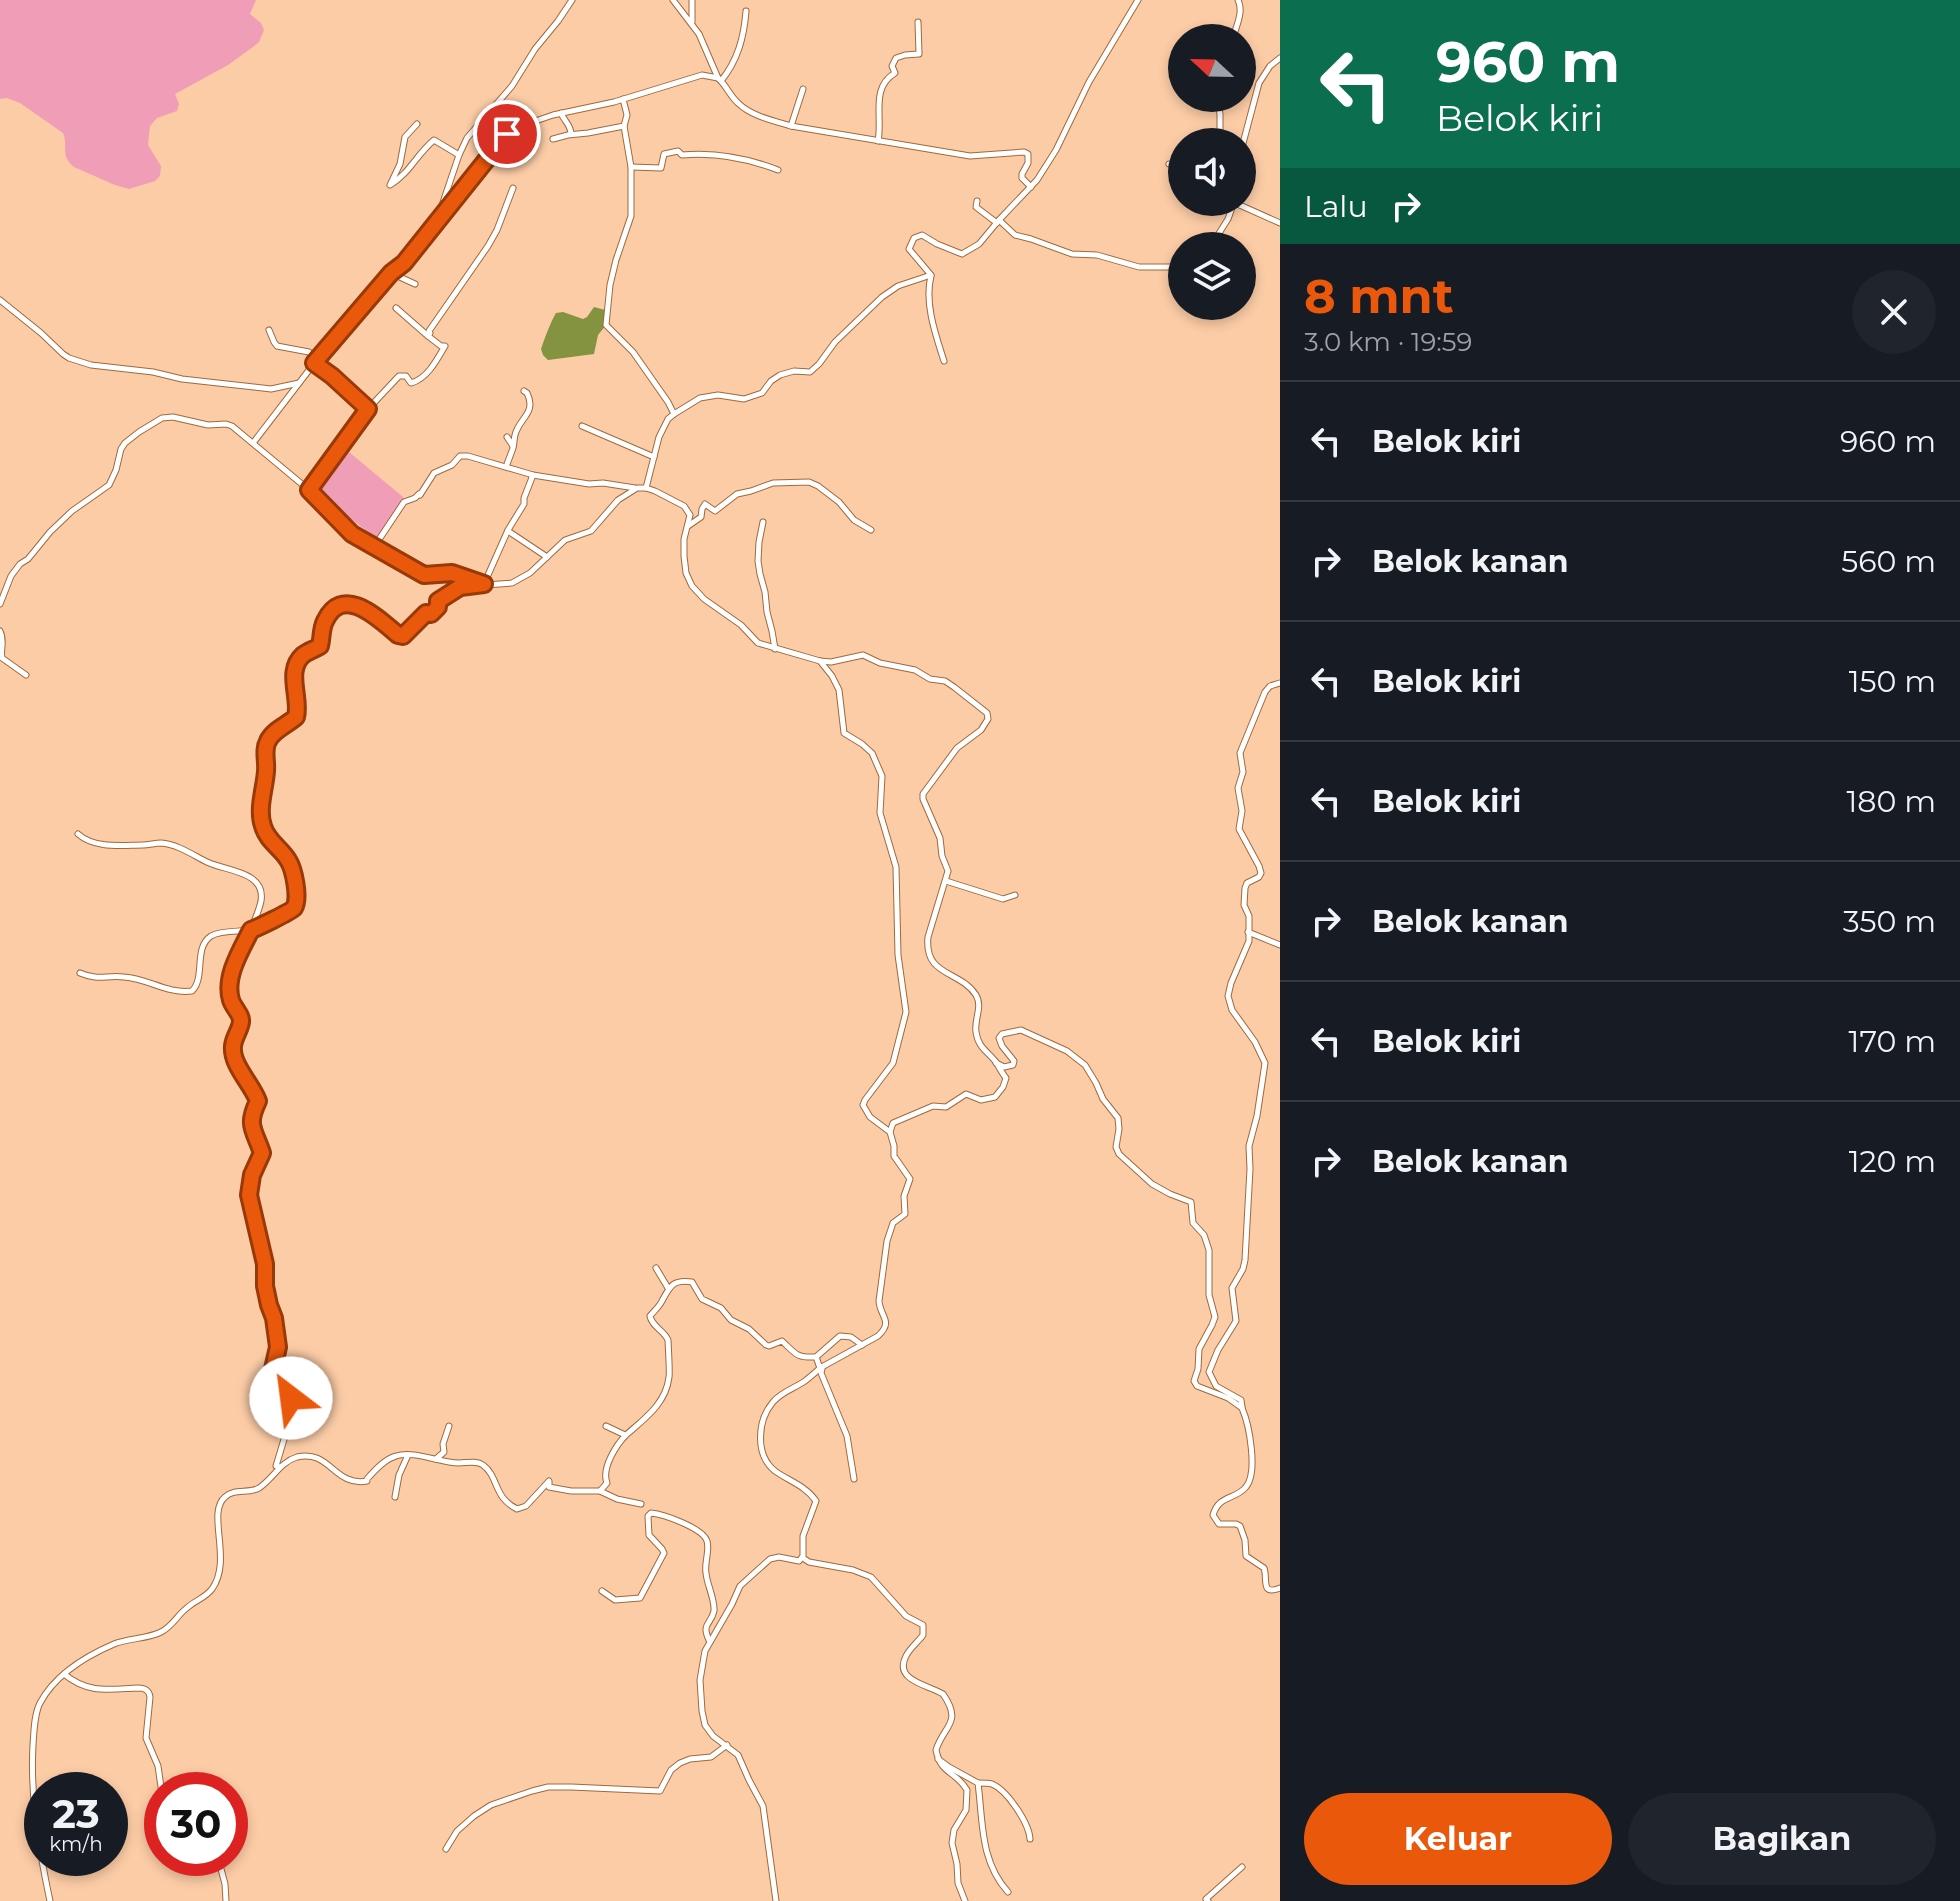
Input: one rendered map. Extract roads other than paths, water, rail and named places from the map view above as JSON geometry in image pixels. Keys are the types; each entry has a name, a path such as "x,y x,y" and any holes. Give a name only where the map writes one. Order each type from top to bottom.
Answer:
{"street":[{"path":"436,223 467,138 512,86 572,0"},
{"path":"673,0 699,34 720,79 737,103 763,118 791,126 970,156 1024,152 1028,159 1022,178 1031,187"},
{"path":"692,0 692,23"},
{"path":"944,361 933,326 929,288 931,275 909,249 914,238 922,235 962,254 976,247 1049,163 1089,82 1138,0"},
{"path":"1237,24 1241,5 1238,0"},
{"path":"720,79 731,69 736,58 746,11"},
{"path":"878,141 881,88 886,79 895,73 892,65 896,58 918,55 918,22"},
{"path":"1247,128 1260,81 1280,58"},
{"path":"253,443 315,362 391,273 404,263 507,134 561,113 623,99 702,75 720,79"},
{"path":"791,126 803,89"},
{"path":"623,99 631,167 631,216 610,285 606,325 633,352 674,414"},
{"path":"561,113 563,120 571,127 571,134"},
{"path":"417,124 405,137 400,164 390,185 409,171 419,154 434,140 459,155"},
{"path":"553,139 624,126"},
{"path":"631,167 661,168 664,154 678,151 682,155 714,153 761,163 778,170"},
{"path":"428,336 488,246 513,188"},
{"path":"977,201 976,207 1015,235 1072,254 1097,255 1139,267 1168,267"},
{"path":"1256,212 1280,223"},
{"path":"391,273 415,284"},
{"path":"646,488 655,446 663,426 674,414 700,398 718,395 744,399 762,393 780,375 794,371 810,372 835,342 882,297 898,286 931,275"},
{"path":"0,300 63,354 91,365 271,389 300,382"},
{"path":"309,490 368,409 400,376 406,376 411,383 418,381 432,367 445,346 428,336 396,308"},
{"path":"269,330 277,346 311,353 315,362 368,409"},
{"path":"506,467 516,431 529,411 529,398 524,391"},
{"path":"0,604 14,571 72,511 109,485 125,443 152,423 173,417 208,425 226,424 238,430 309,490 352,534 424,575 452,573 484,584"},
{"path":"582,426 654,457"},
{"path":"507,437 514,447"},
{"path":"374,547 403,503 420,495 434,473 452,465 460,456 533,475 589,484 646,488 684,506 690,515 684,548 685,569 692,586 704,599 741,625 758,643 820,661 831,662 863,655 880,663 915,670 930,679 945,681 987,713 986,724 957,748 923,795 941,839 942,856 948,871 928,937 928,954 935,965 975,994 979,1005 975,1026 978,1040 1006,1078 995,1097 981,1100 966,1094 946,1107 933,1106 893,1123 890,1132 894,1156 910,1179 904,1196 905,1214 893,1223 885,1257 879,1301 886,1324 884,1330 820,1368 776,1399 764,1419 761,1450 771,1468 806,1490 816,1501 803,1536 803,1558"},
{"path":"484,584 508,530 524,504 533,475"},
{"path":"687,527 701,517 705,504 715,511 737,494 775,483 809,482 839,502 854,520 871,530"},
{"path":"80,973 94,978 116,976 138,979 174,992 194,990 202,950 209,938 262,926 296,905 290,864 267,836 262,824 266,748 274,733 296,717 296,666 302,656 320,646 328,615 341,605 353,604 375,615 403,636 426,613 431,614 438,607 438,601 460,587 504,585 521,579 565,540 593,530 618,500 637,488"},
{"path":"763,522 758,561 775,649"},
{"path":"508,530 547,557"},
{"path":"0,631 3,638 2,658 26,675"},
{"path":"820,661 839,690 844,733 872,753 881,774 880,815 896,864 898,955 906,1019 893,1063 863,1105 870,1117 890,1132"},
{"path":"1242,1408 1243,1402 1216,1386 1209,1372 1218,1350 1237,1320 1232,1290 1245,1260 1249,1144 1265,1065 1228,1000 1231,983 1249,941 1245,888 1247,883 1259,877 1261,871 1239,829 1242,810 1238,788 1243,772 1241,751 1265,692 1270,686 1280,683"},
{"path":"78,834 101,844 163,844 257,883 261,898 236,963 229,991 241,1022 233,1043 233,1054 258,1101 251,1119 253,1133 262,1153 252,1175 249,1195 265,1264 265,1286 278,1347 271,1378 276,1387 291,1398 294,1406 276,1466 280,1467"},
{"path":"946,881 1003,899 1015,895"},
{"path":"1248,932 1280,945"},
{"path":"996,1063 1004,1067 1013,1065 1014,1061 999,1038 1002,1034 1021,1030 1073,1055 1091,1072 1103,1099 1118,1118 1116,1147 1119,1154 1152,1184 1191,1202 1193,1223 1204,1235 1209,1250 1208,1289 1215,1313 1199,1349 1194,1381 1197,1386 1228,1398 1242,1408 1253,1462 1251,1478 1243,1490 1221,1502 1213,1515 1219,1524 1240,1526 1246,1556 1264,1568 1267,1588 1280,1588"},
{"path":"656,1268 669,1288"},
{"path":"600,1491 607,1483 604,1478 611,1458 625,1435 644,1421 658,1405 669,1382 667,1339 651,1322 650,1316 669,1288 680,1282 692,1282 701,1298 721,1308 733,1321 748,1327 766,1345 782,1341 803,1358 816,1357 840,1336 851,1337 862,1345"},
{"path":"816,1357 820,1368"},
{"path":"832,1361 821,1373 847,1436 854,1479"},
{"path":"436,1460 444,1452 443,1444 449,1426"},
{"path":"606,1426 626,1435"},
{"path":"395,1497 399,1475 408,1455"},
{"path":"50,1901 40,1856 32,1791 37,1711 47,1692 64,1674 90,1656 116,1643 162,1631 188,1606 206,1595 221,1570 218,1515 220,1503 228,1494 259,1488 294,1458 312,1457 328,1463 345,1479 358,1483 367,1481 392,1457 408,1455 481,1464 489,1471 501,1496 517,1509 526,1506 549,1481 549,1487 600,1491 617,1499 641,1504"},
{"path":"602,1591 613,1600 640,1598 664,1552 648,1533 648,1515 654,1513 675,1520 701,1533 707,1541 705,1572 714,1609 705,1631 710,1641"},
{"path":"776,1901 763,1806 738,1755 710,1731 703,1717 701,1662 747,1578 772,1558 798,1561 803,1558"},
{"path":"803,1558 871,1577 906,1616 923,1624 923,1635 907,1653 904,1667 912,1680 941,1692 949,1704 952,1721 936,1747 942,1767 957,1777 967,1790 968,1806 954,1830 952,1843 958,1883 965,1901"},
{"path":"64,1674 89,1689 138,1688 148,1691 146,1738 159,1772"},
{"path":"446,1849 468,1820 491,1805 548,1787 660,1791 671,1770 680,1763 711,1757 727,1745"},
{"path":"937,1758 978,1783 995,1786 1012,1801 1030,1831 1030,1839"},
{"path":"978,1783 985,1848 996,1877 1008,1892"},
{"path":"1208,1901 1206,1899 1242,1867"},
{"path":"223,1876 226,1901"}]}
